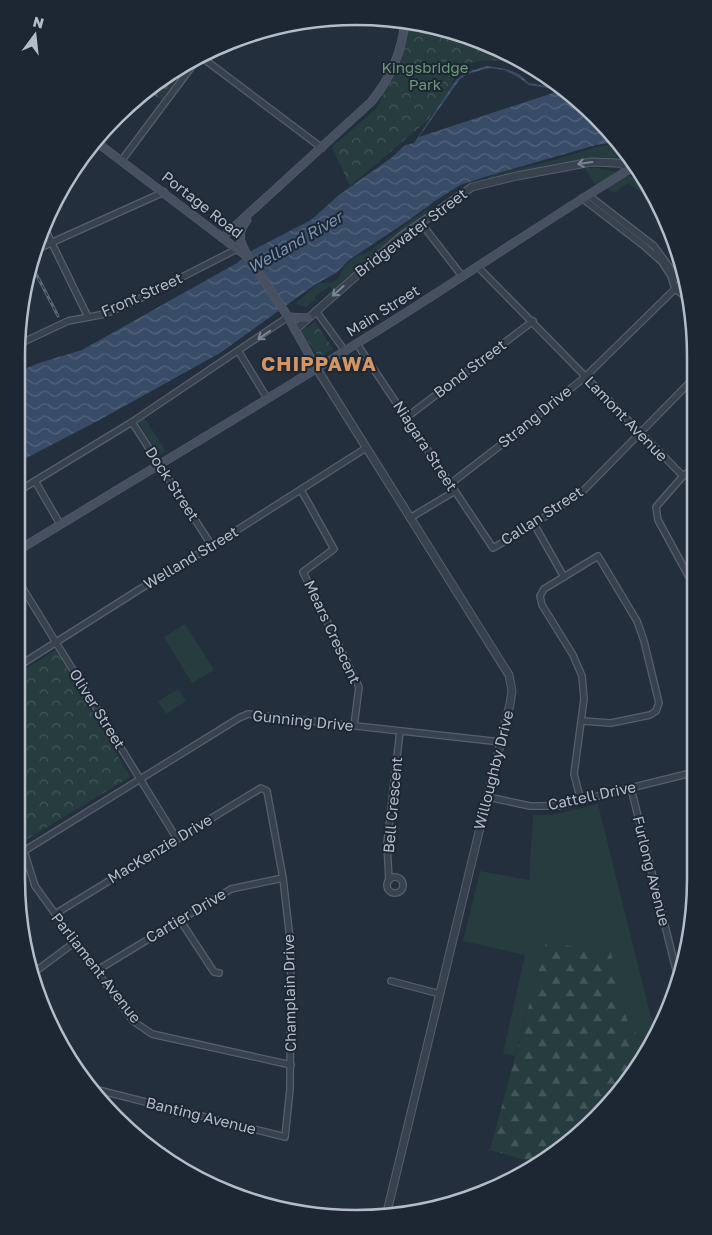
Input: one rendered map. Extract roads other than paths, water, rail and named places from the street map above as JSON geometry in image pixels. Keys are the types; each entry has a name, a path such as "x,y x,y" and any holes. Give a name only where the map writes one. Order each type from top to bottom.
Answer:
{"main road":[{"path":"222,238 371,102 384,86 399,53 404,29"},
{"name":"Portage Road","path":"101,145 222,238 239,248 249,258 288,316 317,369"},
{"name":"Main Street","path":"25,546 317,369 478,267 585,196 630,170"},
{"path":"239,248 241,227 258,204"},
{"path":"288,316 308,318"}],"street":[{"path":"206,61 322,148"},
{"path":"122,160 188,71"},
{"name":"Bridgewater Street","path":"295,330 373,260 472,187 591,162 626,165"},
{"path":"45,245 164,192"},
{"path":"585,196 654,246 678,277"},
{"path":"585,196 662,262 675,288 681,293"},
{"path":"421,223 462,276"},
{"path":"48,235 88,317"},
{"name":"Front Street","path":"26,341 68,321 104,314 142,298 239,248"},
{"name":"Lamont Avenue","path":"478,267 683,476"},
{"name":"Strang Drive","path":"450,484 585,377 675,288 680,286"},
{"path":"316,311 345,351"},
{"path":"25,487 132,422 239,352 288,316"},
{"name":"Bond Street","path":"407,417 533,321"},
{"name":"Niagara Street","path":"357,344 493,548"},
{"path":"239,352 267,398"},
{"name":"Willoughby Drive","path":"317,369 509,675 512,690 488,797 388,1208"},
{"name":"Callan Street","path":"493,548 534,524 584,490 687,385"},
{"name":"Dock Street","path":"132,422 212,546"},
{"name":"Welland Street","path":"25,662 366,448"},
{"path":"687,473 656,507 658,520 687,573"},
{"path":"35,480 60,524"},
{"name":"Mears Crescent","path":"301,490 334,549 303,572 359,687 354,726"},
{"path":"410,518 456,491"},
{"path":"534,524 564,577"},
{"path":"581,801 574,774 582,721 584,691 579,668 540,598 544,589 598,556 637,621 644,641 659,703 656,711 650,715 610,723 582,721"},
{"name":"Oliver Street","path":"25,592 177,838"},
{"name":"Gunning Drive","path":"25,850 248,714 501,742"},
{"name":"Bell Crescent","path":"389,880 387,844 400,731"},
{"name":"Cattell Drive","path":"488,797 536,806 558,806 687,774"},
{"name":"MacKenzie Drive","path":"55,914 261,788 266,791"},
{"name":"Furlong Avenue","path":"631,788 675,967"},
{"name":"Champlain Drive","path":"266,791 283,878 292,954 291,1065 286,1137"},
{"name":"Parliament Avenue","path":"25,854 33,882 134,1021 152,1034 291,1065"},
{"name":"Cartier Drive","path":"96,971 231,889 283,878"},
{"path":"180,920 214,972 219,973"},
{"path":"38,970 75,942"},
{"path":"391,981 440,994"},
{"name":"Banting Avenue","path":"102,1091 286,1137"}],"water":[{"name":"Welland River","path":"487,66 506,69 519,74 529,83 551,89 529,85 504,70 489,68 467,74 460,79 419,137 556,91 590,122 609,143 596,145 460,185 349,260 336,273 316,284 220,353 25,459 25,369 82,350 237,263 253,250 311,220 339,195 391,158 405,145 414,143 456,80 464,73"}],"railway":[{"path":"35,272 58,316"}],"district":[{"name":"CHIPPAWA","path":"319,364"}],"park label":[{"name":"Kingsbridge Park","path":"425,76"}]}
